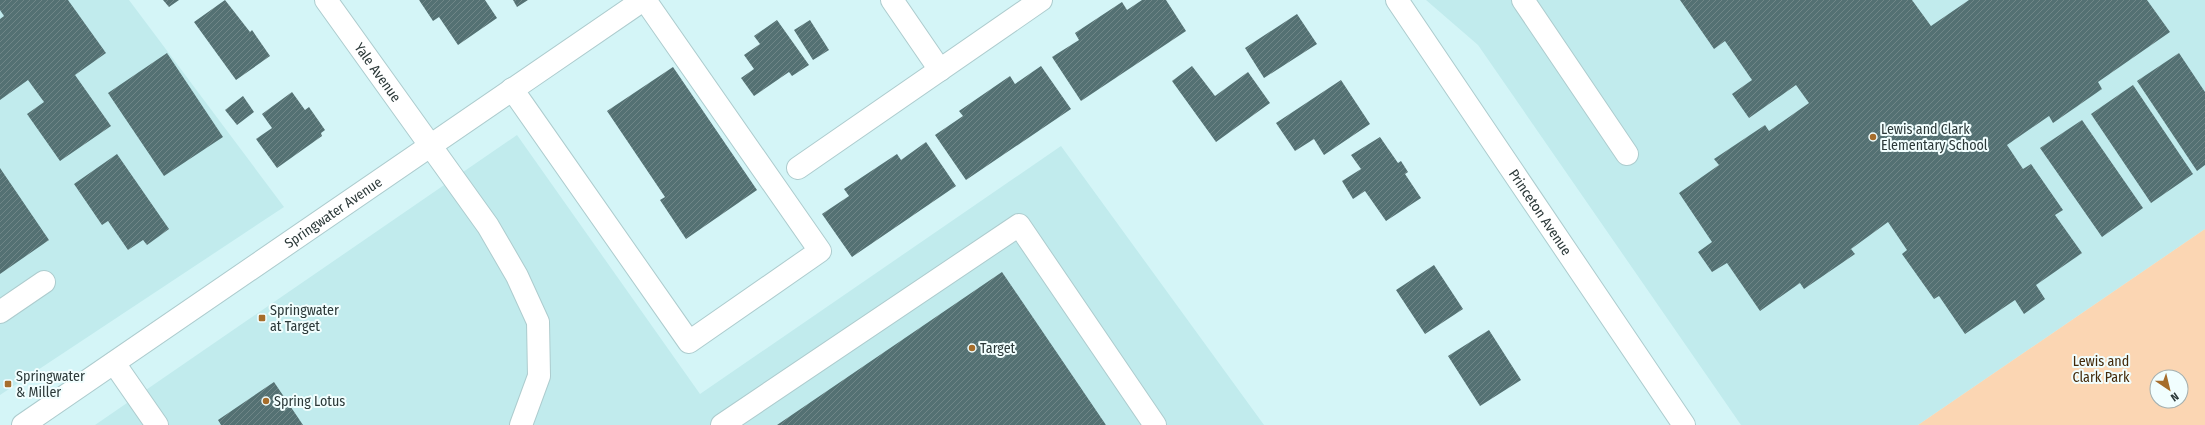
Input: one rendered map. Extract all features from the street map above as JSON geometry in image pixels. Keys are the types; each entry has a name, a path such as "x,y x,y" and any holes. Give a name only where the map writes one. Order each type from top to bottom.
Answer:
{"street":[{"name":"Yale Avenue","path":"326,0 488,226 518,276 538,322 539,376 521,425"},
{"name":"Springwater Avenue","path":"23,425 430,145 644,0"},
{"path":"512,89 689,342 820,251 644,0"},
{"path":"892,0 940,70"},
{"path":"798,168 1041,0"},
{"name":"Princeton Avenue","path":"1397,0 1684,425"},
{"path":"1523,0 1627,154"},
{"path":"722,425 1019,225 1155,425"},
{"path":"0,312 44,282"},
{"path":"114,363 157,425"}],"shaded area":[{"path":"0,0 129,0 284,207 0,395"},
{"name":"Lewis and Clark Elementary School","path":"1426,0 2205,0 2205,229 1918,425 1741,425 1478,45"},
{"path":"517,135 700,394 1061,146 1264,425 95,425"}],"green space":[{"name":"Lewis and Clark Park","path":"2205,229 2205,425 1918,425"}],"building":[{"path":"0,0 68,0 106,53 75,75 111,126 60,161 27,114 44,102 28,80 0,100 0,19 4,16 0,10"},
{"path":"163,0 179,0 169,7"},
{"path":"225,0 250,32 252,30 270,56 236,80 194,22"},
{"path":"419,0 485,0 497,18 458,45 439,17 433,21"},
{"path":"513,0 528,0 517,7"},
{"path":"1142,0 1166,0 1186,31 1081,101 1052,57 1079,40 1075,33 1122,2 1127,10"},
{"path":"1680,0 1912,0 1931,26 1969,0 2147,0 2170,32 2098,82 2102,89 2053,123 2049,116 2007,145 2023,169 2031,164 2063,210 2055,215 2082,253 2036,285 2045,299 2024,314 2015,300 1965,334 1939,296 1934,299 1902,254 1907,250 1888,222 1851,249 1855,254 1804,289 1800,283 1760,311 1727,263 1712,272 1698,252 1712,242 1679,193 1719,165 1714,159 1765,125 1769,131 1809,103 1796,85 1749,118 1732,94 1752,80 1725,41 1714,49"},
{"path":"1297,14 1317,44 1264,78 1245,48"},
{"path":"777,20 809,65 792,76 789,72 754,96 741,78 754,69 744,55 760,44 754,36"},
{"path":"810,20 829,50 813,60 794,30"},
{"path":"167,53 223,137 164,176 108,93"},
{"path":"2179,53 2205,92 2205,165 2197,171 2137,81"},
{"path":"1041,66 1071,109 966,180 935,135 963,116 959,111 1010,76 1015,84"},
{"path":"1192,66 1215,96 1248,72 1270,103 1216,142 1172,81"},
{"path":"673,67 757,190 686,239 660,200 665,197 607,111"},
{"path":"1341,80 1370,124 1324,155 1314,139 1295,151 1276,123"},
{"path":"2133,85 2193,174 2151,203 2091,114"},
{"path":"292,92 305,110 309,107 325,130 321,133 322,136 277,168 256,139 272,128 262,114"},
{"path":"243,96 254,112 237,125 225,110"},
{"path":"2082,120 2143,208 2102,237 2040,148"},
{"path":"1380,137 1398,163 1401,161 1408,172 1405,174 1421,198 1386,221 1365,191 1353,199 1342,181 1361,169 1351,155"},
{"path":"926,142 956,186 852,257 822,214 849,196 844,189 897,154 901,160"},
{"path":"117,154 169,229 147,245 143,240 128,250 108,221 102,225 74,184"},
{"path":"0,168 49,240 0,274"},
{"path":"1434,265 1463,309 1425,334 1396,290"},
{"name":"Target","path":"1002,272 1106,425 777,425"},
{"path":"1489,330 1521,380 1480,406 1448,356"},
{"name":"Spring Lotus","path":"274,382 303,425 221,425 218,420"}],"place":[{"name":"Lewis and Clark Elementary School","path":"1873,137"},
{"name":"Springwater at Target","path":"262,318"},
{"name":"Target","path":"972,348"},
{"name":"Springwater & Miller","path":"8,384"},
{"name":"Spring Lotus","path":"266,401"}]}
